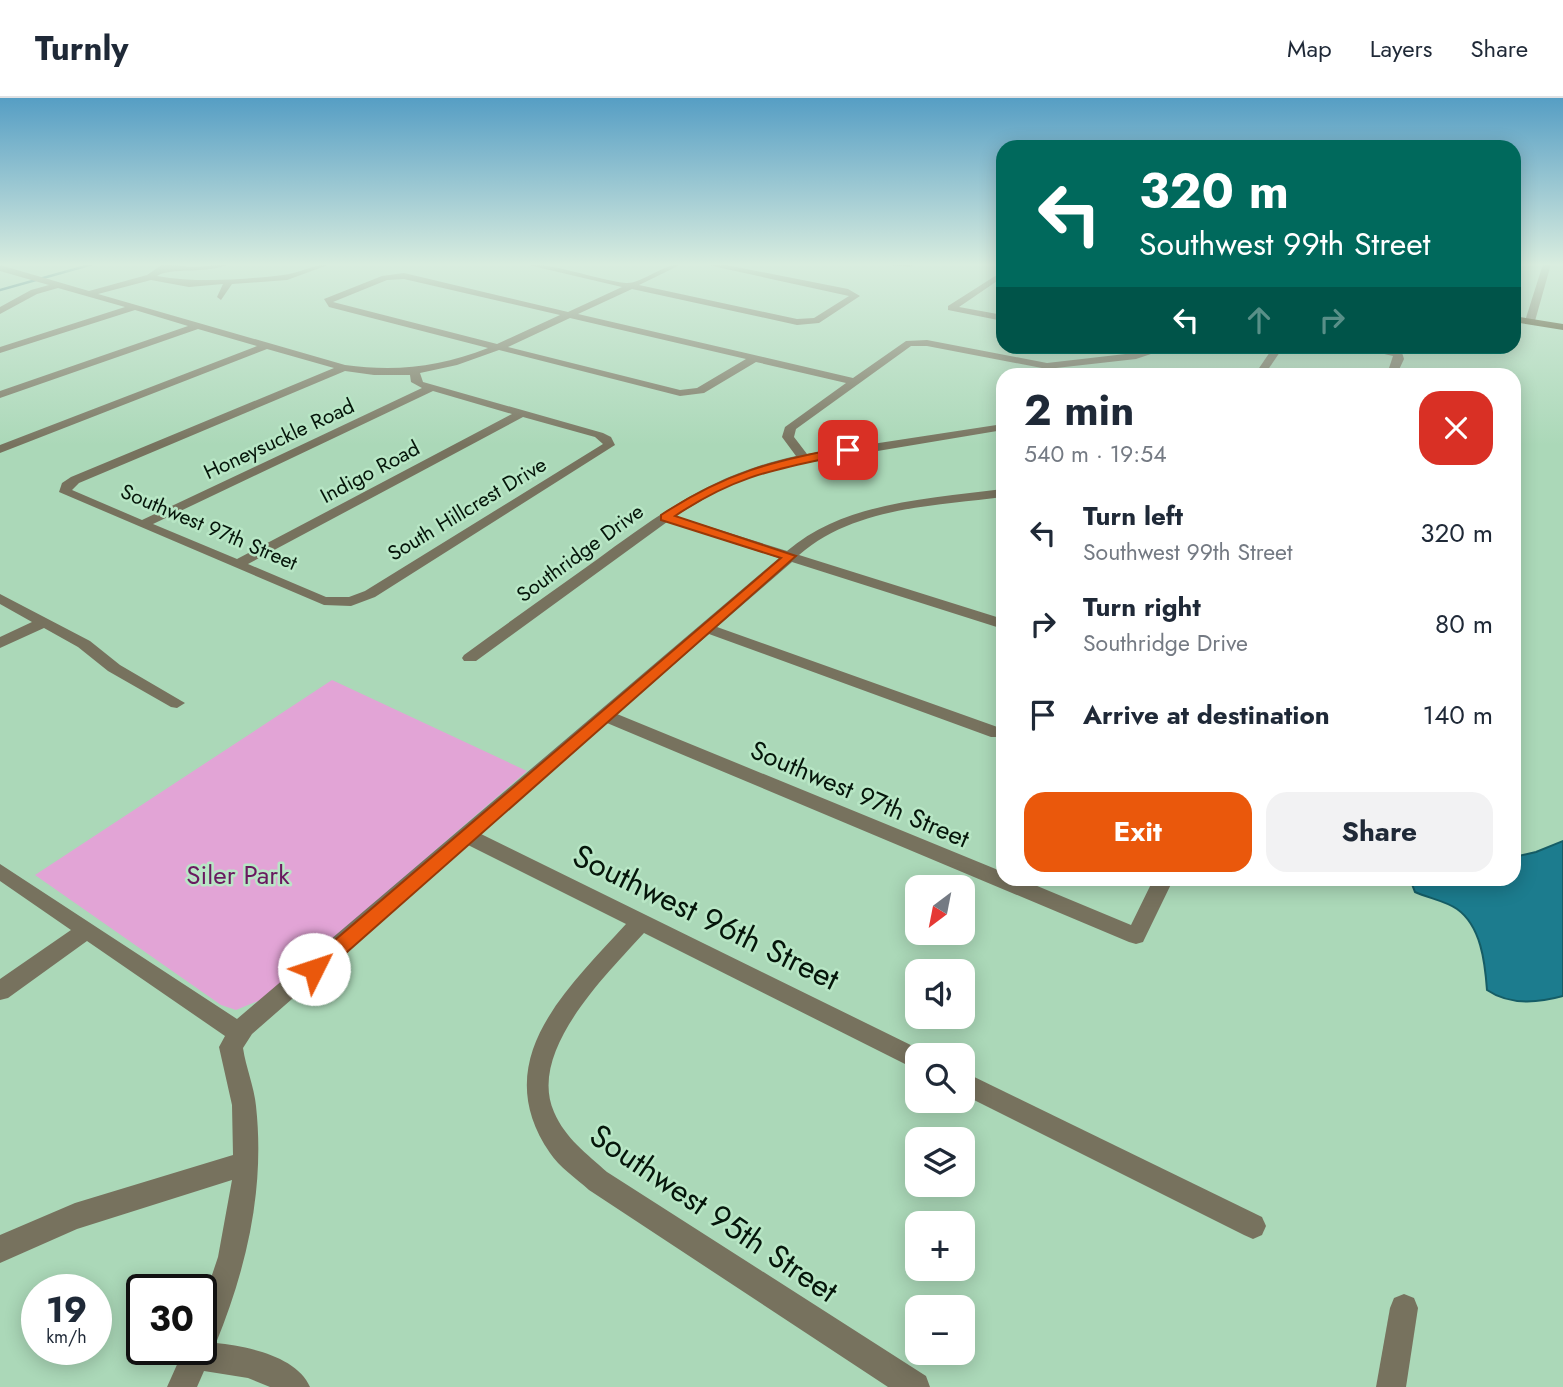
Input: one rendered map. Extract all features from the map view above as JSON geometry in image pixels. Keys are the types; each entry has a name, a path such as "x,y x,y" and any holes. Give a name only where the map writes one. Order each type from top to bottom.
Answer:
{"street":[{"path":"0,351 82,324"},
{"path":"193,324 344,368 369,372 415,372 461,363 549,324"},
{"path":"412,324 680,393 691,393 755,358"},
{"path":"609,324 852,381"},
{"path":"0,395 199,326"},
{"path":"804,458 792,445 788,430 852,381 912,342 1054,367 1129,358 1141,354"},
{"path":"0,449 268,345"},
{"name":"Southwest 97th Street","path":"342,603 324,601 66,494 66,486 344,368"},
{"path":"415,372 417,383 520,414"},
{"name":"Honeysuckle Road","path":"143,524 432,388"},
{"name":"South Hillcrest Drive","path":"342,603 370,594 605,450 609,443 599,435 520,414"},
{"name":"Indigo Road","path":"238,564 520,414"},
{"name":"Southridge Drive","path":"470,658 665,517 724,482 767,466 804,458 996,429"},
{"path":"217,1299 232,1256 243,1205 244,1101 232,1047 239,1034 603,715 790,556 827,529 854,518 996,494"},
{"path":"665,517 996,622"},
{"path":"0,598 94,650 114,668 177,703"},
{"path":"0,643 44,622"},
{"path":"707,628 996,733"},
{"name":"Southwest 97th Street","path":"603,715 996,878"},
{"name":"Southwest 96th Street","path":"466,835 905,1053"},
{"path":"0,870 239,1034"},
{"name":"Southwest 97th Street","path":"1015,886 1136,936 1160,886"},
{"name":"Southwest 95th Street","path":"641,922 572,999 544,1043 538,1067 537,1100 547,1129 567,1156 598,1181 915,1387"},
{"path":"0,991 86,930"},
{"path":"975,1088 1253,1226"},
{"path":"0,1250 75,1216 245,1164"},
{"path":"1391,1387 1404,1308"},
{"path":"217,1355 268,1367 295,1387"},
{"path":"182,1387 192,1365"}],"green space":[{"name":"Siler Park","path":"332,680 527,771 263,999 236,1010 221,1005 35,875"}],"water":[{"path":"1563,841 1563,996 1544,1000 1514,1000 1487,990 1480,945 1465,916 1453,906 1415,892 1413,886 1521,886 1521,855"}],"route":[{"path":"314,969 603,715 790,556 665,517 701,494 740,475 787,461 848,450"}]}
